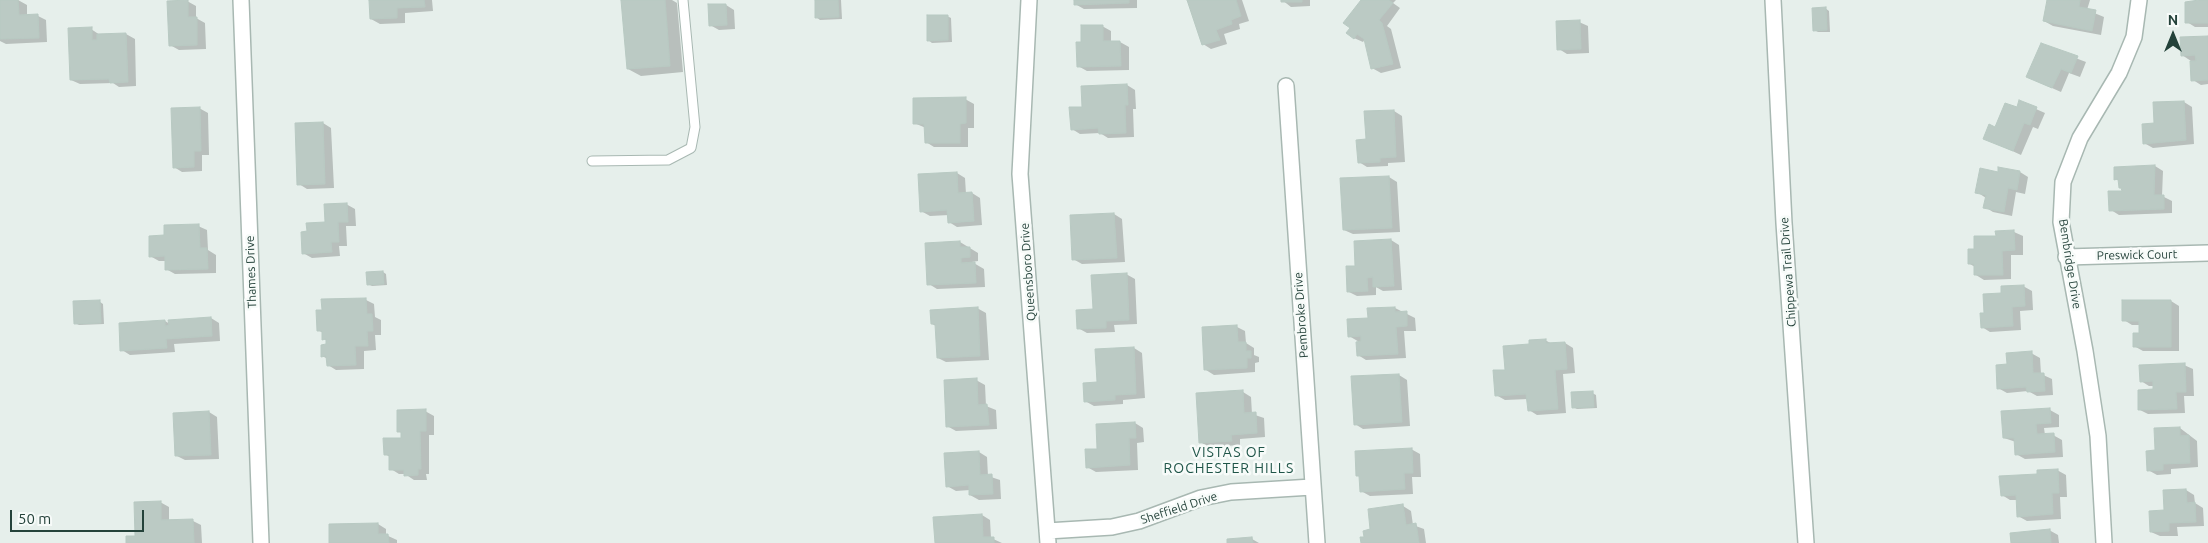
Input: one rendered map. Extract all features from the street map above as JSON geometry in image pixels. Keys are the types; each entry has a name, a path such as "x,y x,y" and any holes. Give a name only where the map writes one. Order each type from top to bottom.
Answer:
{"street":[{"name":"Thames Drive","path":"241,0 261,543"},
{"name":"Queensboro Drive","path":"1029,0 1020,174 1047,537"},
{"name":"Chippewa Trail Drive","path":"1772,0 1784,223 1806,543"},
{"name":"Bembridge Drive","path":"2104,543 2098,436 2085,351 2061,222 2063,182 2080,138 2119,73 2134,37 2139,0"},
{"name":"Pembroke Drive","path":"1286,86 1317,543"},
{"name":"Preswick Court","path":"2066,257 2208,253"},
{"name":"Sheffield Drive","path":"1047,537 1139,521 1201,498 1230,492 1312,487"}],"lane":[{"path":"592,161 668,160 691,148 695,128 683,0"}],"building":[{"path":"0,0 18,0 19,15 38,14 39,38 0,39"},
{"path":"188,0 188,17 197,17 197,45 169,46 167,1"},
{"path":"369,0 424,0 425,7 397,8 397,18 370,19"},
{"path":"621,0 665,0 670,66 627,69"},
{"path":"815,0 838,0 839,17 815,18"},
{"path":"1074,0 1129,0 1129,3 1074,5"},
{"path":"1187,0 1236,0 1241,16 1231,20 1232,24 1216,30 1220,40 1202,45"},
{"path":"1281,0 1302,0 1302,2 1281,2"},
{"path":"1361,0 1389,0 1393,3 1379,20 1382,23 1393,64 1371,69 1364,39 1357,34 1354,39 1346,33 1350,28 1343,23"},
{"path":"2047,0 2080,0 2079,7 2096,10 2092,31 2043,21"},
{"path":"2208,0 2208,23 2185,23 2185,2"},
{"path":"708,4 726,4 727,25 709,26"},
{"path":"1826,7 1827,30 1813,31 1812,8"},
{"path":"927,15 948,15 948,40 927,41"},
{"path":"1580,20 1581,49 1557,50 1556,21"},
{"path":"1081,25 1103,25 1103,41 1120,41 1121,66 1077,67 1076,42 1081,42"},
{"path":"92,27 92,40 97,40 97,34 126,33 128,82 110,83 109,79 70,80 68,28"},
{"path":"2208,36 2208,80 2191,81 2190,61 2196,61 2195,55 2181,56 2180,37"},
{"path":"2041,43 2078,56 2071,73 2061,69 2052,88 2026,77"},
{"path":"1127,84 1128,105 1125,105 1126,133 1099,134 1098,128 1071,130 1069,107 1082,107 1081,86"},
{"path":"966,97 966,123 960,124 960,143 925,143 924,124 913,124 913,98"},
{"path":"2019,100 2037,107 2030,125 2024,123 2013,151 1983,139 1989,124 1995,127 2005,103 2017,107"},
{"path":"2184,101 2186,140 2143,144 2142,124 2154,123 2153,102"},
{"path":"200,107 201,151 194,151 194,167 173,168 171,108"},
{"path":"1394,110 1396,157 1380,158 1380,162 1358,163 1356,140 1366,139 1364,111"},
{"path":"323,122 325,184 297,185 295,123"},
{"path":"2155,165 2154,195 2164,195 2164,209 2109,211 2108,191 2122,191 2119,188 2118,179 2114,180 2114,167"},
{"path":"1998,167 2020,171 2017,190 2008,188 2004,212 1983,208 1986,195 1975,193 1980,168 1998,172"},
{"path":"957,172 958,193 972,192 974,221 948,223 947,210 920,212 918,174"},
{"path":"1389,176 1392,228 1343,230 1340,178"},
{"path":"347,203 348,222 338,222 339,242 331,242 332,252 302,254 301,232 307,231 306,223 325,222 324,204"},
{"path":"1114,213 1117,258 1072,260 1070,215"},
{"path":"199,224 200,248 207,248 208,269 165,270 165,256 149,257 149,236 164,235 164,225"},
{"path":"2014,230 2015,250 2002,251 2003,275 1974,275 1974,264 1968,264 1968,249 1974,249 1974,236 1996,236 1995,231"},
{"path":"1391,239 1394,286 1373,287 1373,277 1367,278 1368,291 1347,292 1346,266 1355,266 1354,241"},
{"path":"960,241 960,247 970,247 970,257 961,258 961,263 975,262 976,283 927,285 925,243"},
{"path":"383,271 384,284 367,285 366,272"},
{"path":"1127,273 1129,320 1106,321 1106,328 1077,329 1076,310 1093,309 1091,275"},
{"path":"2024,285 2025,306 2012,307 2013,326 1981,328 1980,313 1984,313 1983,294 2001,293 2001,286"},
{"path":"366,298 367,314 372,314 373,331 367,331 368,346 355,346 356,365 327,366 326,356 321,357 321,345 326,344 326,339 322,340 322,331 317,331 316,310 322,310 321,299"},
{"path":"100,300 101,323 74,324 73,301"},
{"path":"2122,300 2171,300 2171,347 2133,347 2133,333 2139,333 2139,321 2122,321"},
{"path":"978,307 980,356 937,358 935,324 931,324 930,310"},
{"path":"1395,307 1395,312 1407,311 1407,326 1396,327 1398,354 1357,356 1356,342 1361,341 1361,336 1348,337 1347,319 1368,318 1367,308"},
{"path":"211,317 212,336 166,339 167,348 120,351 119,323 165,320 165,326 169,325 168,320"},
{"path":"1237,325 1238,342 1246,342 1246,351 1251,351 1251,358 1247,358 1247,368 1204,370 1202,327"},
{"path":"1546,339 1546,343 1565,342 1567,369 1555,370 1558,409 1528,411 1526,394 1495,396 1493,370 1505,370 1503,346 1529,344 1529,340"},
{"path":"1134,347 1136,394 1115,395 1115,400 1084,402 1083,383 1097,382 1095,349"},
{"path":"2032,351 2033,373 2044,373 2045,391 2027,392 2026,387 1997,389 1996,365 2007,364 2006,353"},
{"path":"2185,363 2186,392 2176,392 2177,409 2138,410 2138,390 2153,389 2153,381 2140,382 2139,365"},
{"path":"1399,374 1402,422 1354,425 1351,376"},
{"path":"977,378 978,405 987,404 989,425 946,427 944,380"},
{"path":"1243,390 1244,413 1256,412 1257,433 1231,435 1232,441 1199,443 1196,393"},
{"path":"1593,391 1594,407 1572,408 1571,392"},
{"path":"2050,408 2051,423 2036,424 2037,434 2054,433 2055,452 2015,455 2014,438 2003,438 2001,411"},
{"path":"426,409 426,431 420,431 421,469 418,469 418,475 404,476 404,470 389,470 389,455 384,455 383,438 401,438 401,432 397,432 397,410"},
{"path":"209,411 211,455 175,456 173,413"},
{"path":"1135,422 1136,438 1129,438 1130,465 1086,468 1085,449 1097,449 1096,424"},
{"path":"2180,427 2180,436 2189,435 2190,463 2163,464 2163,470 2147,471 2146,451 2155,450 2154,428"},
{"path":"1412,448 1413,473 1404,473 1405,489 1360,492 1359,476 1356,476 1355,451"},
{"path":"979,451 980,475 992,474 993,494 969,495 969,485 946,487 944,453"},
{"path":"2058,469 2059,493 2052,493 2053,514 2017,517 2016,495 2001,496 1999,476 2037,474 2037,470"},
{"path":"2186,489 2187,503 2195,502 2196,522 2169,523 2169,531 2150,532 2149,511 2164,510 2163,490"},
{"path":"161,501 161,520 193,519 194,543 126,543 126,536 135,536 134,502"},
{"path":"1403,504 1406,525 1416,523 1419,543 1361,543 1360,537 1364,537 1363,531 1370,529 1368,509"},
{"path":"982,514 983,537 994,537 994,543 935,543 933,517"},
{"path":"378,523 378,534 388,534 389,543 329,543 329,524"},
{"path":"2050,529 2051,543 2011,543 2010,533"},
{"path":"1252,537 1253,543 1227,543 1227,539"}],"district":[{"name":"VISTAS OF ROCHESTER HILLS","path":"1229,460"}]}
